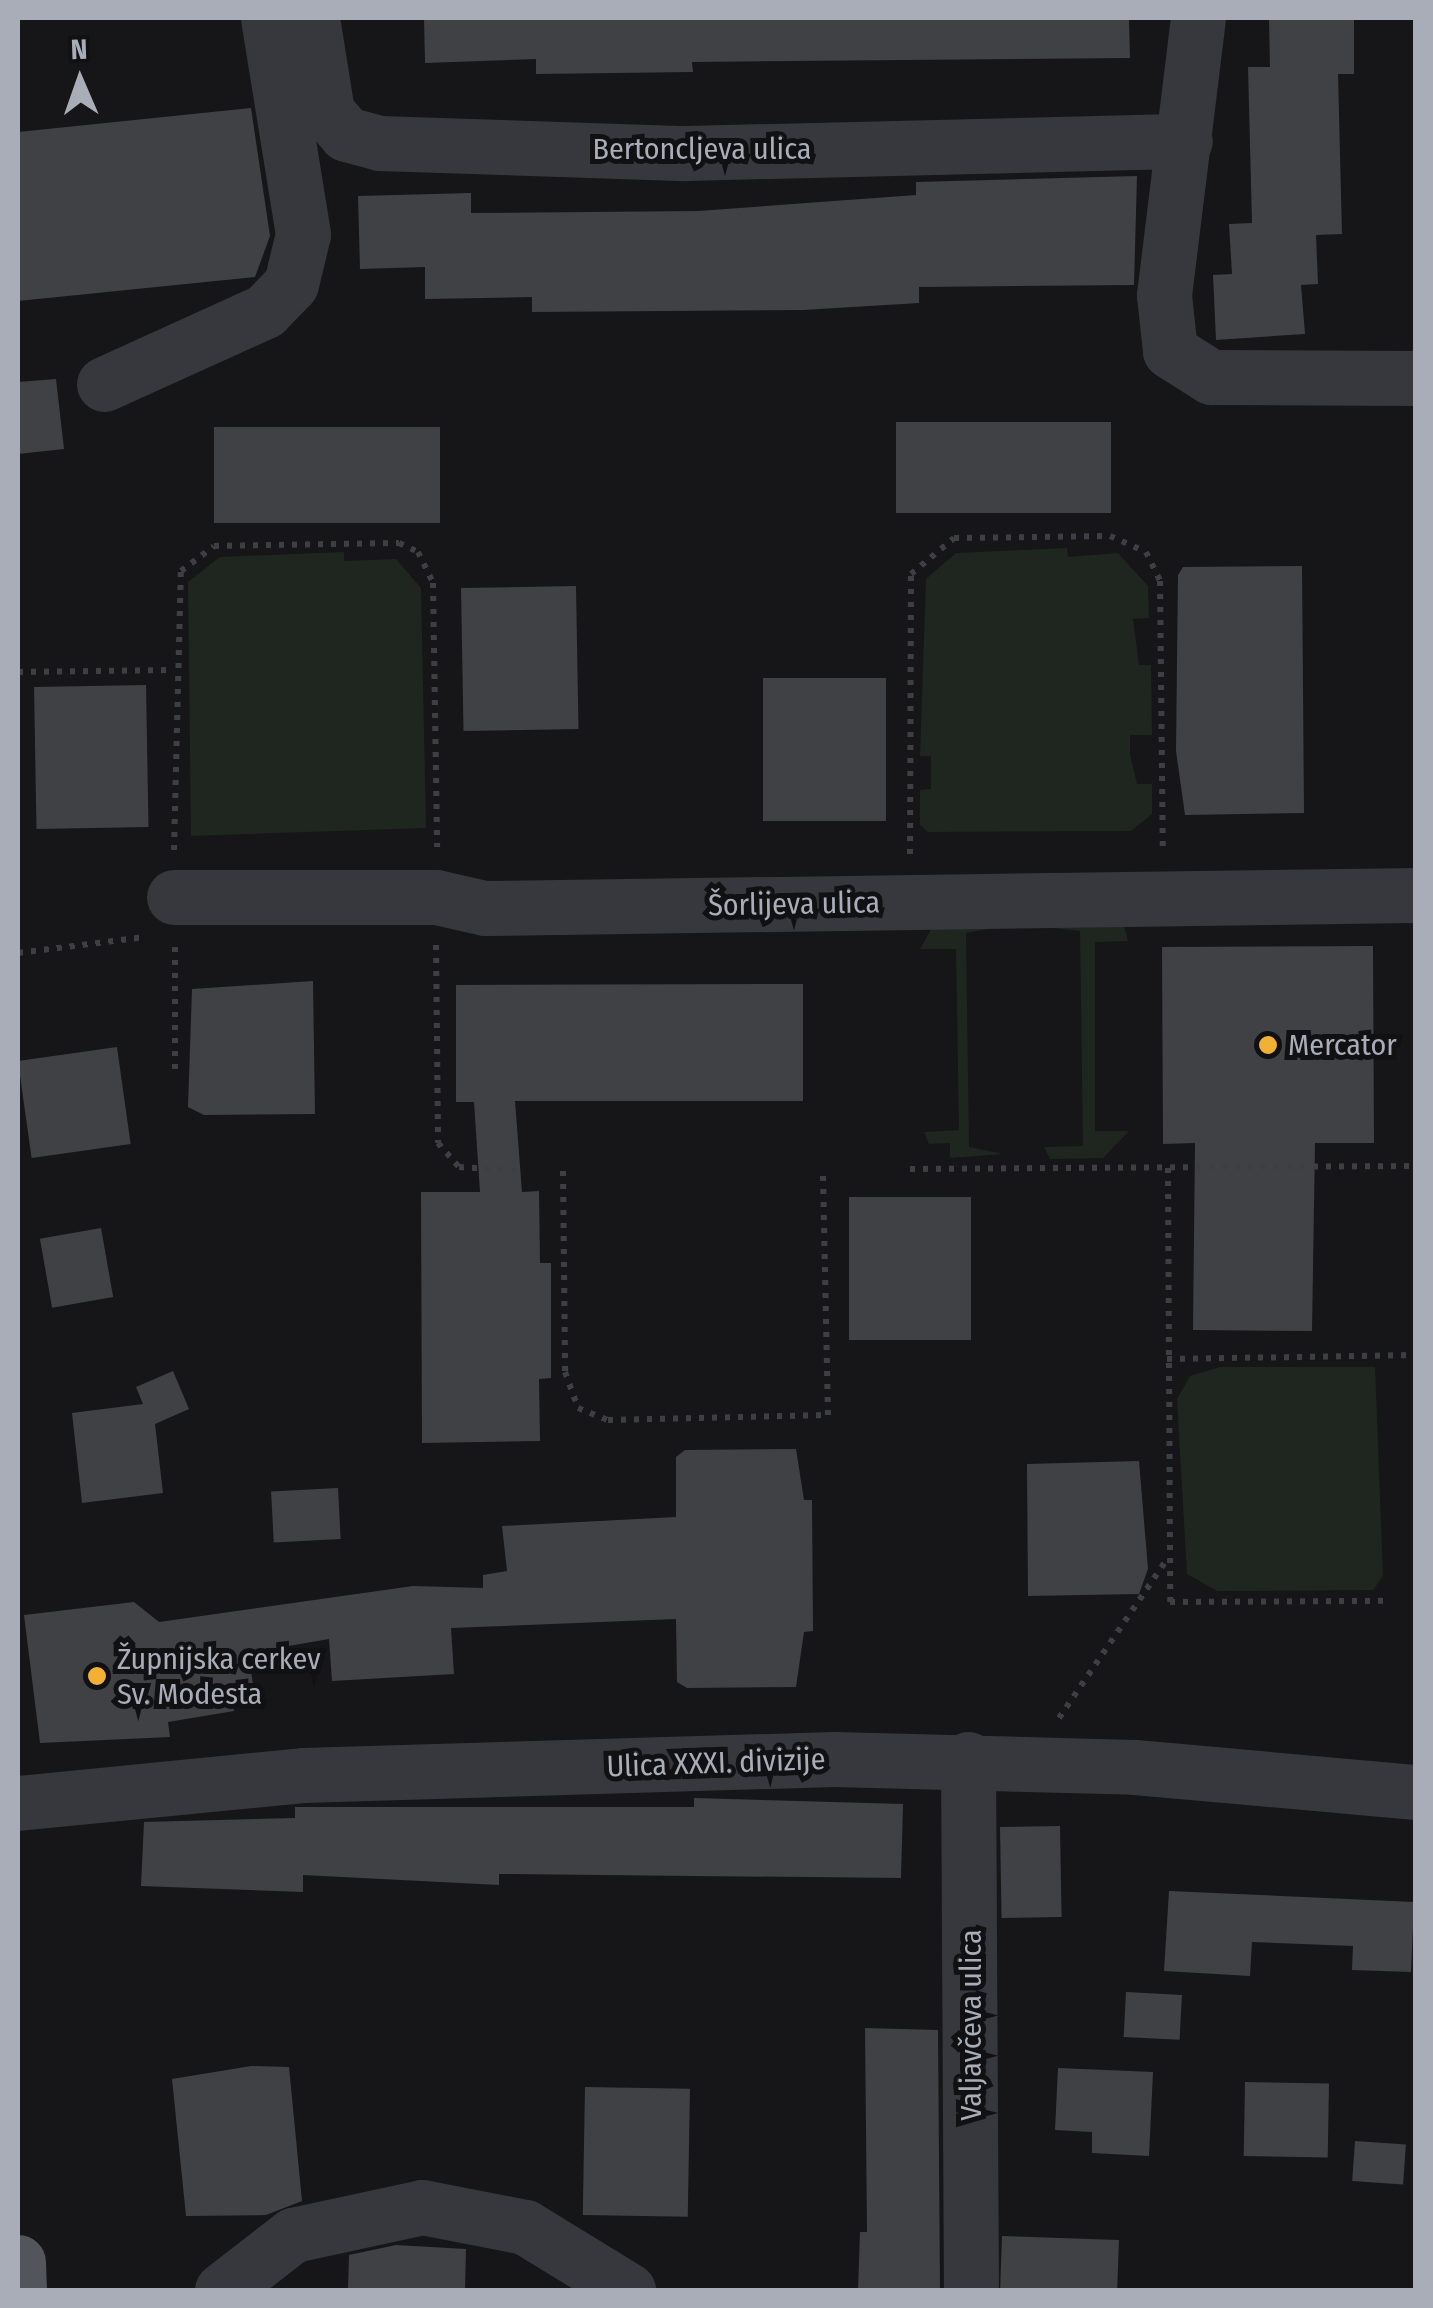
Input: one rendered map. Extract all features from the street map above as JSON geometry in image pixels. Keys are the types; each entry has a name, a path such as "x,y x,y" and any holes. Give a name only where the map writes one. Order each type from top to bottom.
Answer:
{"main road":[{"path":"18,2262 19,2290"}],"street":[{"path":"104,384 265,310 291,284 303,234 268,18"},
{"name":"Bertoncljeva ulica","path":"312,18 327,112 346,134 379,143 686,153 1185,141"},
{"path":"1198,18 1162,326 1186,368 1212,377 1416,378"},
{"name":"Šorlijeva ulica","path":"174,915 436,897 485,908 1416,896"},
{"name":"Ulica XXXI. divizije","path":"18,1803 302,1775 968,1759 1416,1792"},
{"name":"Valjavčeva ulica","path":"968,1759 971,2290"},
{"path":"222,2290 293,2235 422,2207 525,2227 628,2290"}],"path":[{"path":"912,903 907,596 920,560 954,538 1110,536 1155,565 1164,898"},
{"path":"175,1076 173,593 196,554 214,546 399,543 418,552 432,583 438,1143 459,1167 521,1171"},
{"path":"18,672 174,670"},
{"path":"18,953 174,915"},
{"path":"910,1170 1416,1166"},
{"path":"1168,1168 1170,1602 1389,1601"},
{"path":"563,1171 565,1372 578,1408 608,1420 828,1414 824,1170"},
{"path":"1167,1359 1416,1356"},
{"path":"1047,1736 1170,1556"}],"shaded area":[{"path":"1067,548 1068,557 1118,553 1148,586 1149,618 1133,619 1139,665 1151,665 1152,735 1130,735 1130,754 1137,784 1152,784 1152,814 1131,831 928,832 920,825 920,790 931,789 931,756 920,756 926,579 956,553"},
{"path":"344,552 344,561 396,559 421,588 426,828 191,836 188,582 220,557"},
{"path":"1005,926 966,933 969,1147 1003,1154 950,1158 950,1143 929,1144 924,1132 959,1130 956,949 920,949 932,928"},
{"path":"1124,926 1128,941 1095,942 1095,1131 1129,1131 1103,1158 1050,1159 1044,1147 1083,1146 1080,931 1045,927"},
{"path":"1220,1367 1375,1367 1383,1576 1373,1590 1217,1591 1187,1574 1177,1399 1190,1376"}],"building":[{"path":"424,18 1129,18 1130,58 692,62 693,72 536,74 536,59 425,63"},
{"path":"1269,18 1354,18 1354,74 1338,74 1342,234 1316,235 1318,284 1301,285 1305,334 1216,340 1213,275 1232,274 1229,224 1252,223 1248,67 1270,67"},
{"path":"251,108 270,236 255,277 18,301 18,132"},
{"path":"1137,176 1134,285 919,287 919,303 803,310 532,312 532,297 425,299 425,267 360,269 358,196 471,193 471,213 698,211 916,195 916,182"},
{"path":"56,379 64,449 18,454 18,382"},
{"path":"896,422 1111,422 1111,513 896,513"},
{"path":"214,427 440,427 440,523 214,523"},
{"path":"1302,566 1304,813 1185,815 1176,751 1178,575 1183,567"},
{"path":"576,586 578,729 464,731 461,588"},
{"path":"763,678 886,678 886,821 763,821"},
{"path":"146,685 148,827 36,829 34,687"},
{"name":"Mercator","path":"1373,946 1374,1143 1315,1143 1312,1331 1193,1330 1195,1143 1163,1144 1162,947"},
{"path":"313,981 315,1114 204,1115 188,1107 192,989"},
{"path":"803,984 803,1101 515,1101 522,1192 539,1191 540,1263 551,1263 551,1378 539,1379 540,1441 422,1443 421,1192 480,1192 474,1102 456,1102 456,985"},
{"path":"117,1047 131,1144 32,1158 18,1061"},
{"path":"849,1197 971,1197 971,1340 849,1340"},
{"path":"101,1228 113,1297 52,1308 40,1239"},
{"path":"173,1371 189,1409 155,1424 163,1493 82,1503 72,1413 143,1404 136,1387"},
{"path":"796,1449 804,1500 812,1500 813,1631 804,1632 796,1687 687,1688 677,1682 676,1619 451,1628 454,1674 332,1681 329,1639 248,1653 254,1690 231,1693 234,1711 168,1722 170,1737 40,1743 24,1615 134,1602 159,1622 413,1586 483,1588 483,1575 507,1571 502,1526 676,1517 676,1457 685,1450"},
{"path":"1139,1461 1148,1569 1139,1594 1028,1596 1027,1464"},
{"path":"338,1488 341,1539 274,1542 271,1492"},
{"path":"694,1798 903,1804 901,1878 499,1874 499,1885 303,1875 303,1892 141,1886 144,1822 295,1818 295,1807 694,1807"},
{"path":"1060,1826 1062,1917 1002,1918 1000,1827"},
{"path":"1169,1891 1414,1902 1411,1972 1352,1970 1353,1946 1252,1942 1250,1976 1164,1971"},
{"path":"1126,1992 1182,1995 1180,2040 1124,2037"},
{"path":"865,2028 938,2030 940,2290 858,2290 860,2232 867,2232"},
{"path":"251,2066 289,2067 302,2201 266,2215 186,2216 172,2079"},
{"path":"1058,2068 1153,2072 1149,2156 1092,2153 1092,2132 1055,2130"},
{"path":"1245,2082 1329,2083 1328,2157 1244,2156"},
{"path":"585,2087 690,2089 688,2217 583,2215"},
{"path":"1355,2141 1406,2145 1403,2184 1352,2181"},
{"path":"1002,2236 1119,2240 1117,2290 1000,2290"},
{"path":"396,2245 466,2249 465,2290 348,2290 349,2255"}],"place":[{"name":"Mercator","path":"1268,1045"},
{"name":"Župnijska cerkev Sv. Modesta","path":"97,1676"}]}
